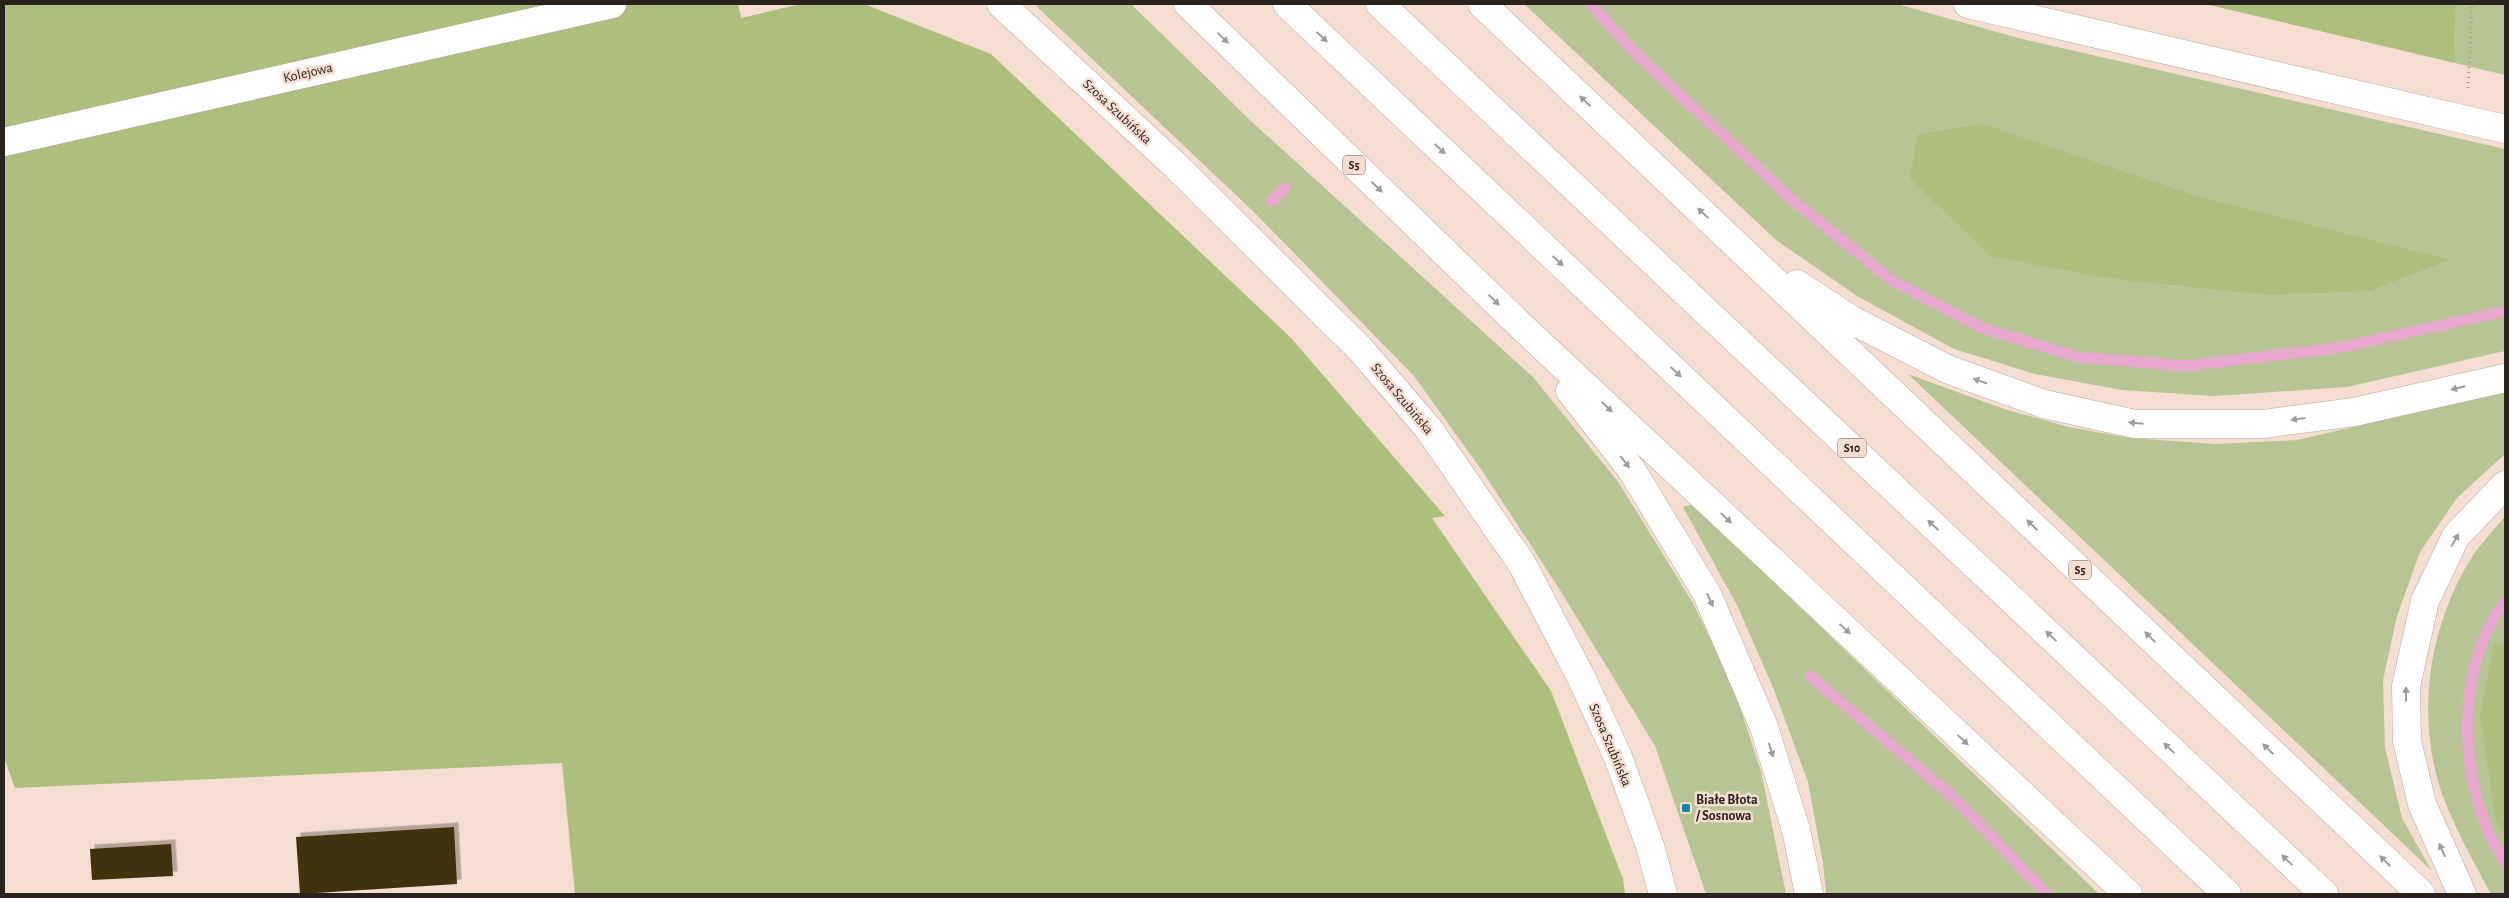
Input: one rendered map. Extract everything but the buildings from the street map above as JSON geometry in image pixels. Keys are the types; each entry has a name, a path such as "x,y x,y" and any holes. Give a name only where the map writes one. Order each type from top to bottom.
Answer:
{"main road":[{"name":"Kolejowa","path":"4,142 612,4"},
{"name":"Szosa Szubińska","path":"1001,4 1218,208 1360,350 1428,428 1522,564 1581,678 1618,757 1650,846 1663,894"},
{"name":"S5","path":"1188,4 1521,326 1631,469 1707,594 1764,727 1796,830 1809,894"},
{"path":"1287,4 2226,894"},
{"name":"S10","path":"1380,4 2324,894"},
{"name":"S5","path":"1482,4 2421,894"},
{"path":"1968,4 2505,129"},
{"path":"1739,246 1850,319 1947,369 2044,404 2135,424 2263,424 2354,412 2505,378"},
{"path":"1521,326 2128,894"},
{"path":"2462,894 2422,804 2406,741 2406,686 2424,601 2456,536 2505,485"}],"path":[{"path":"2466,120 2472,4"}],"green space":[{"path":"4,4 738,4 741,18 801,4 864,4 991,54 1291,338 1445,516 1432,518 1551,691 1623,879 1625,894 575,894 562,763 15,788 4,757"},
{"path":"1034,4 1131,4 1252,122 1533,377 1619,483 1693,603 1734,689 1761,771 1786,894 1706,894 1655,746 1560,590 1483,472 1414,376 1255,213"},
{"path":"1524,4 1897,4 2018,38 2505,149 2505,351 2347,387 2214,396 2122,390 2035,374 1954,349 1857,296 1776,240"},
{"path":"2205,4 2456,4 2455,63"},
{"path":"2456,4 2505,4 2505,75 2455,63"},
{"path":"1983,124 2194,195 2450,260 2369,291 2267,295 2105,278 1990,256 1910,178 1918,134"},
{"path":"1908,374 2004,409 2069,427 2130,438 2216,444 2297,440 2505,392 2505,454 2457,498 2420,552 2397,616 2383,680 2385,747 2402,818 2431,870"},
{"path":"1693,504 2099,894 1826,894 1823,863 1808,782 1774,690 1738,607 1683,507"},
{"path":"2505,516 2505,894 2491,894 2460,835 2444,799 2435,769 2428,705 2430,673 2436,641 2458,581 2481,544"},
{"path":"2494,644 2505,645 2505,834 2496,820 2480,716"}],"waterway":[{"path":"1591,4 1633,51 1789,197 1891,280 1982,328 2078,357 2186,366 2343,347 2505,311"},
{"path":"1272,201 1285,188"},
{"path":"2505,601 2488,629 2476,661 2469,696 2468,731 2470,767 2478,802 2489,834 2505,863"},
{"path":"1810,676 1952,796 2047,894"}],"place":[{"name":"Białe Błota / Sosnowa","path":"1686,808"}]}
